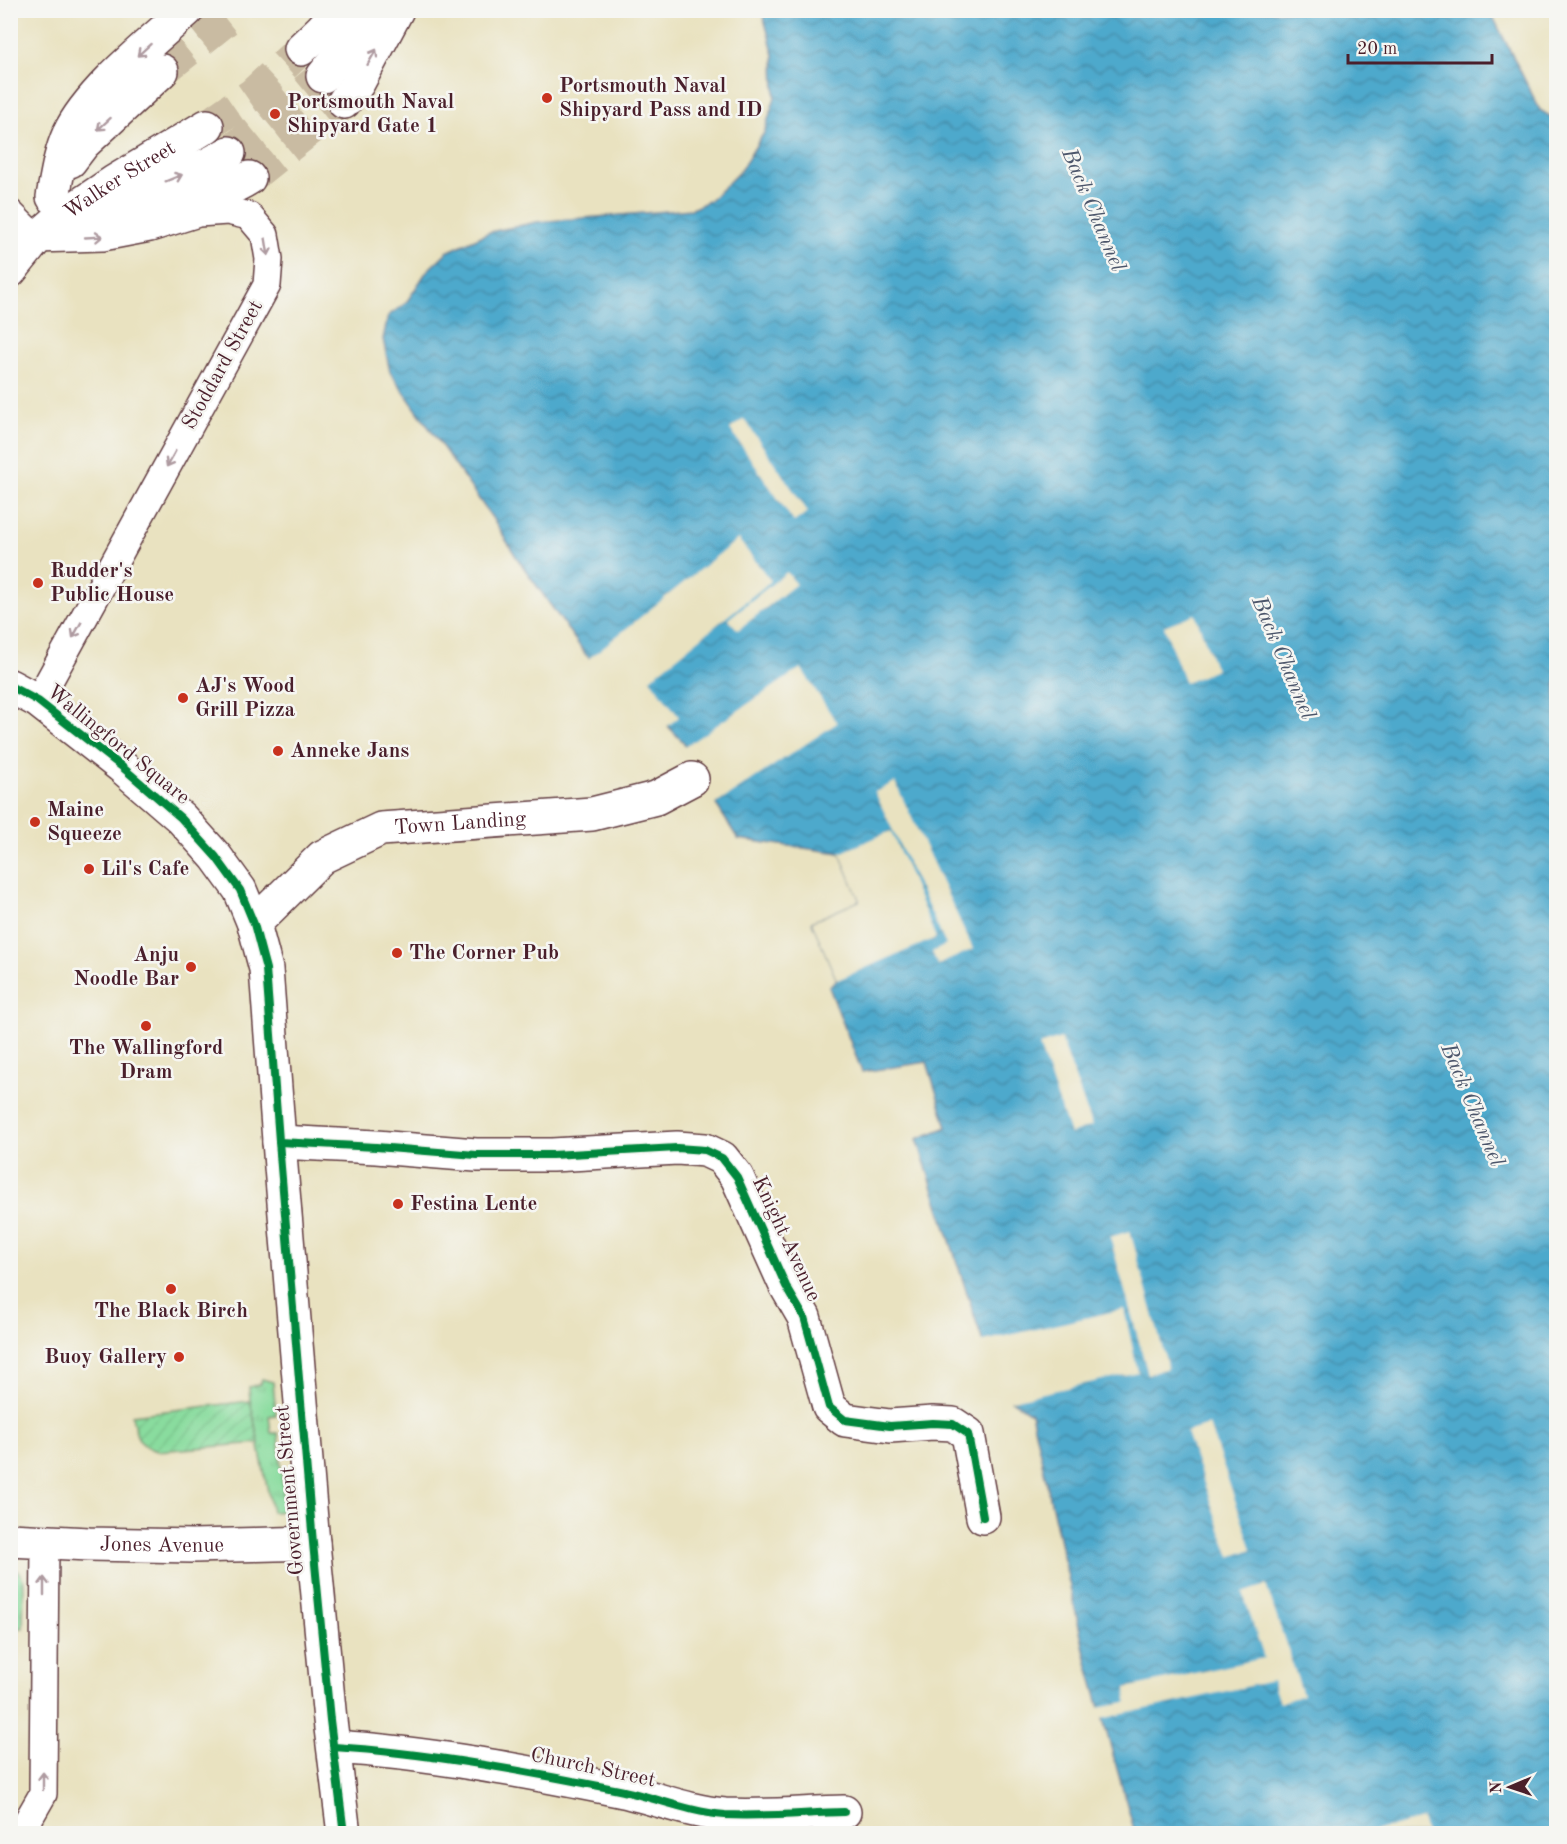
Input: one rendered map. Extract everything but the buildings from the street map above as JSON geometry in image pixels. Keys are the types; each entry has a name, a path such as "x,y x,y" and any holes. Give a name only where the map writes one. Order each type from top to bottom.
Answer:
{"street":[{"path":"49,218 62,154 70,133 83,111 108,83 187,10"},
{"path":"301,49 339,10"},
{"path":"323,76 359,31 371,10"},
{"path":"344,102 363,73 397,10"},
{"name":"Walker Street","path":"10,271 49,218 73,156 162,71"},
{"name":"Walker Street","path":"49,218 207,126"},
{"path":"49,218 157,185 209,164 229,153"},
{"path":"49,218 149,207 214,195 235,188 249,178"},
{"name":"Wallingford Square","path":"24,693 114,761 181,818 216,857 240,890 254,924 266,969 279,1142"},
{"name":"Town Landing","path":"254,924 322,856 381,829 591,814 656,798 692,779"},
{"name":"Knight Avenue","path":"279,1142 476,1155 563,1155 677,1148 705,1150 722,1158 738,1177 786,1286 804,1317 828,1407 845,1420 890,1426 953,1424 968,1434 983,1517"},
{"name":"Government Street","path":"279,1142 313,1542 344,1833"},
{"name":"Jones Avenue","path":"10,1540 193,1545 313,1542"},
{"name":"Church Street","path":"334,1747 382,1750 510,1769 622,1790 677,1806 725,1815 844,1812"}],"lane":[{"name":"Stoddard Street","path":"24,693 267,285 269,259 265,235 249,216 228,210 198,213 150,228 103,237 49,218"},
{"path":"10,213 49,218"},
{"path":"20,1833 43,1794 45,1542"}],"green space":[{"path":"262,1379 273,1382 276,1415 269,1416 271,1433 278,1433 285,1511 272,1512 250,1401 249,1387 261,1384"},
{"path":"250,1401 259,1443 157,1451 145,1446 138,1438 132,1415"},
{"path":"10,1566 19,1572 24,1581 23,1628 11,1629"}],"water":[{"name":"Back Channel","path":"762,11 1490,11 1540,110 1556,120 1556,1833 1135,1833 1087,1662 1031,1413 999,1392 917,1139 947,1127 927,1062 862,1072 829,987 837,980 812,922 860,901 840,853 738,839 716,804 683,742 649,706 586,655 390,372 383,339 388,316 406,303 427,271 447,252 490,232 537,222 692,209 711,200 740,171 764,133 775,97 774,55"}],"pier":[{"path":"744,419 808,512 794,522 730,429"},
{"path":"738,539 771,581 650,679 679,717 665,728 647,708 587,660"},
{"path":"787,572 796,584 738,630 728,619"},
{"path":"1195,614 1216,670 1185,683 1164,626"},
{"path":"801,668 837,723 713,806 683,748"},
{"path":"895,782 973,949 938,965 932,952 946,945 875,792"},
{"path":"891,831 936,938 837,980 812,922 860,901 840,853"},
{"path":"1061,1038 1092,1126 1070,1134 1039,1045"},
{"path":"1130,1231 1168,1368 1148,1374 1110,1237"},
{"path":"1124,1309 1138,1372 1008,1401 996,1393 979,1342"},
{"path":"1209,1425 1252,1549 1230,1557 1186,1432"},
{"path":"1266,1585 1303,1695 1279,1703 1272,1681 1101,1719 1097,1707 1127,1702 1126,1688 1264,1658 1243,1593"},
{"path":"1422,1819 1426,1833 1368,1833"}],"tunnel":[{"path":"162,71 238,10"},
{"path":"207,126 253,94 301,49"},
{"path":"229,153 323,76"},
{"path":"249,178 344,102"}],"cycle path":[{"path":"10,686 38,701 121,766 181,818 216,857 240,890 254,924 266,969 313,1543 330,1720 344,1834"},
{"path":"279,1142 476,1155 552,1155 677,1148 705,1150 722,1158 737,1177 786,1286 804,1317 829,1407 845,1420 890,1426 953,1424 968,1434 983,1517"},
{"path":"334,1747 441,1758 512,1770 619,1790 684,1808 725,1815 844,1812"}],"place":[{"name":"Portsmouth Naval Shipyard Pass and ID","path":"547,98"},
{"name":"Portsmouth Naval Shipyard Gate 1","path":"275,114"},
{"name":"Rudder's Public House","path":"38,583"},
{"name":"AJ's Wood Grill Pizza","path":"183,698"},
{"name":"Anneke Jans","path":"278,751"},
{"name":"Maine Squeeze","path":"35,822"},
{"name":"Lil's Cafe","path":"89,869"},
{"name":"The Corner Pub","path":"397,953"},
{"name":"Anju Noodle Bar","path":"191,967"},
{"name":"The Wallingford Dram","path":"146,1026"},
{"name":"Festina Lente","path":"398,1204"},
{"name":"The Black Birch","path":"171,1289"},
{"name":"Buoy Gallery","path":"179,1357"}]}
